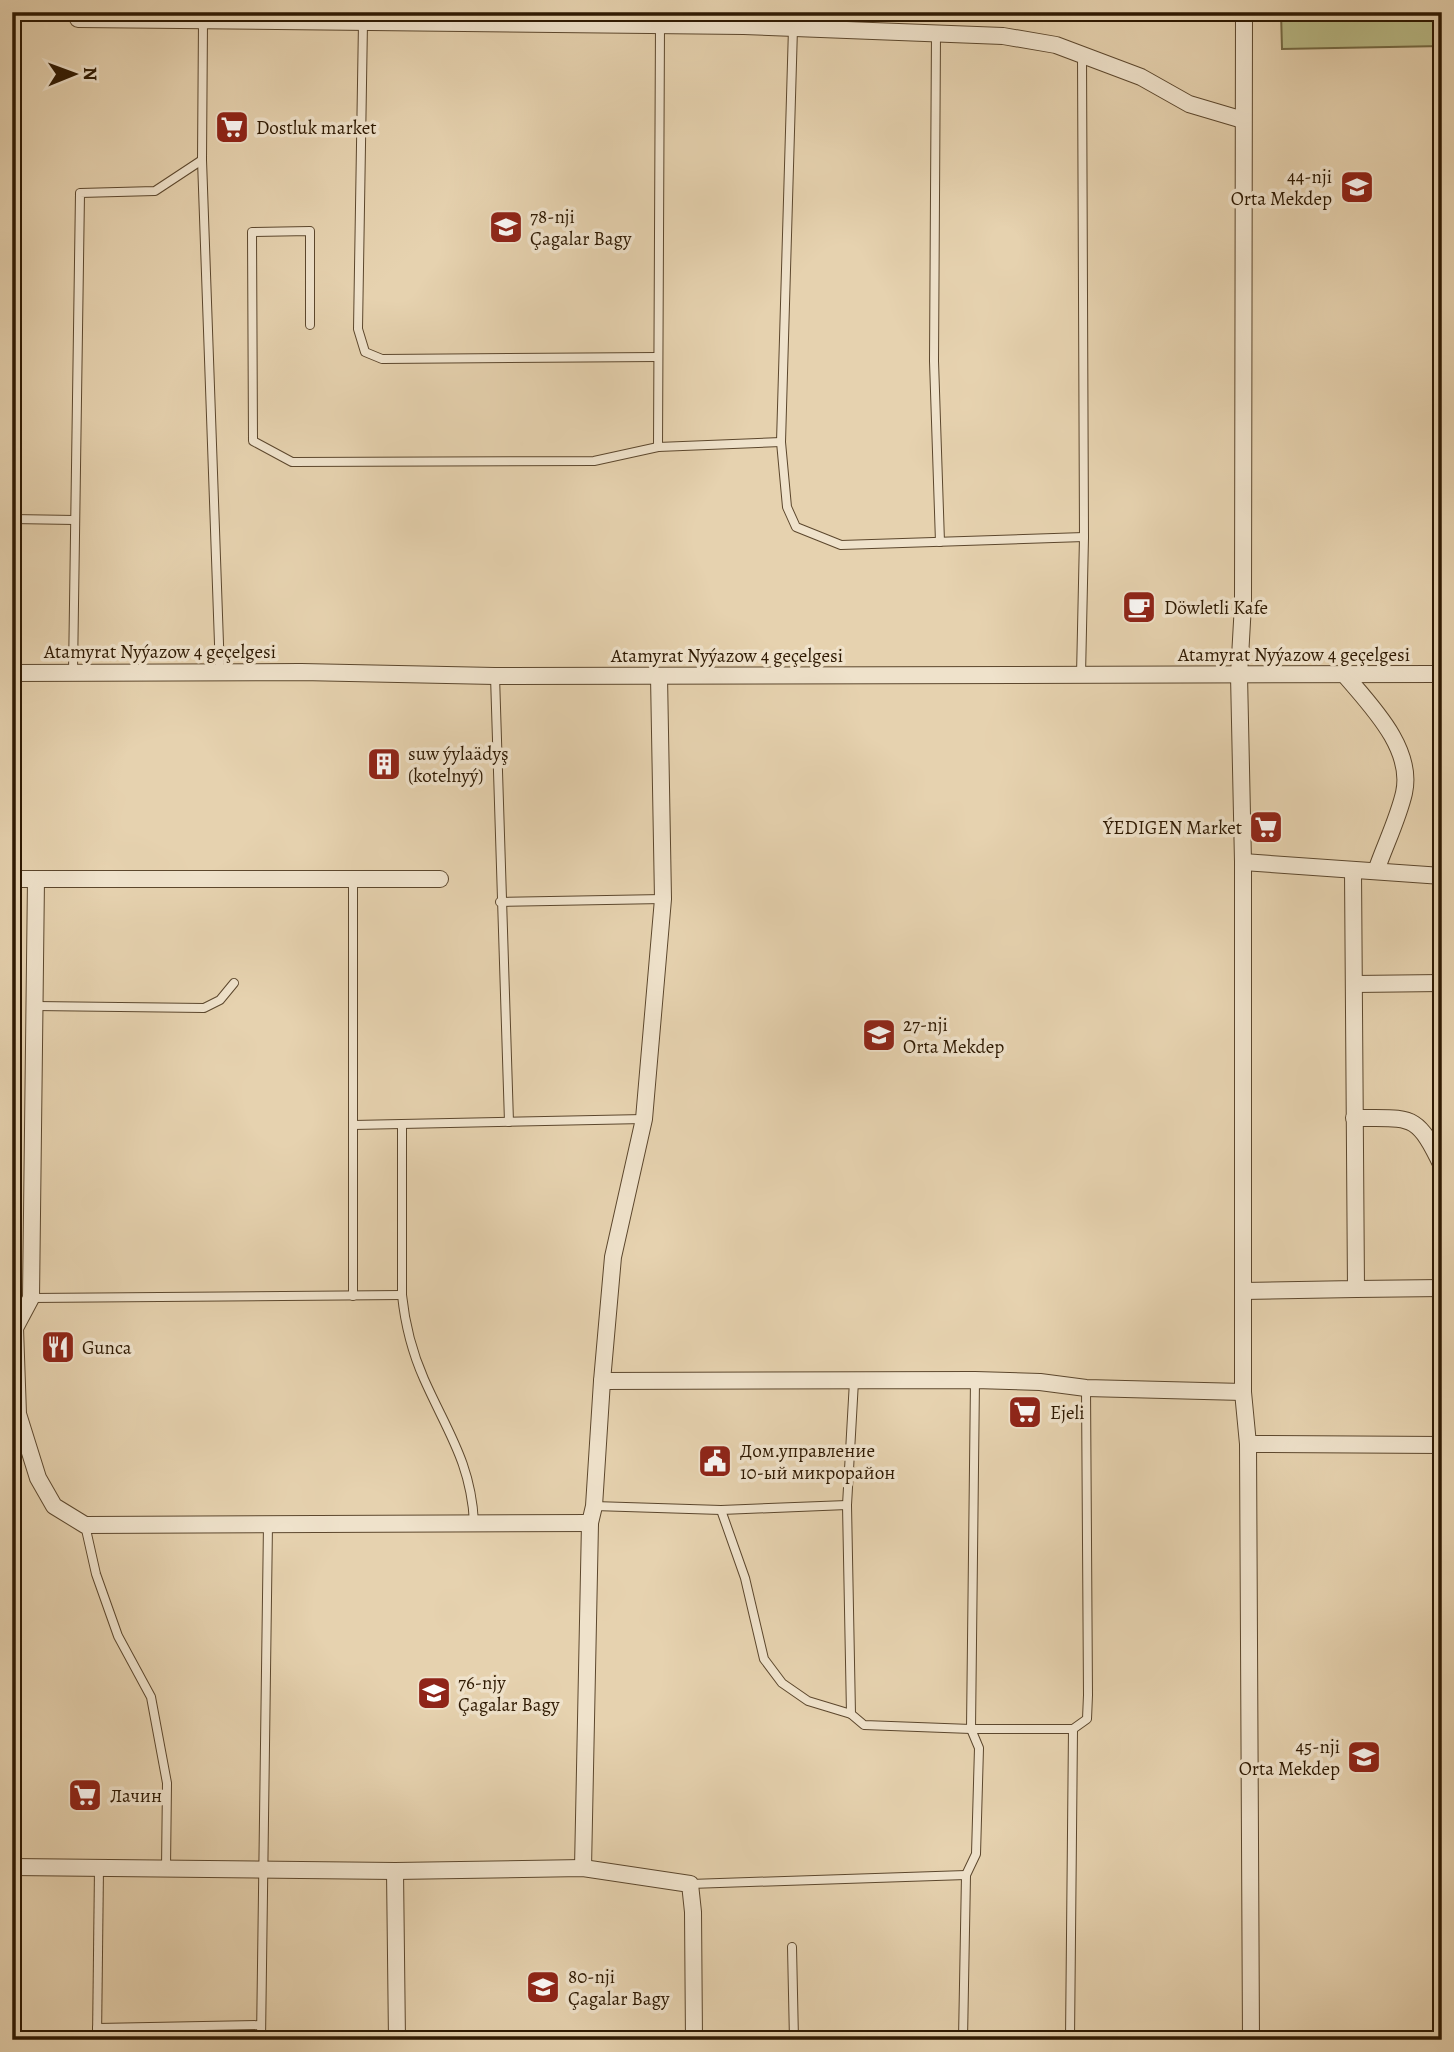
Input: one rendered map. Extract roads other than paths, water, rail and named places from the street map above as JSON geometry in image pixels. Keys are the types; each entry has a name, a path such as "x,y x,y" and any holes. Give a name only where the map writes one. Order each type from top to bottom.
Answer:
{"street":[{"path":"1244,12 1243,604 1239,675 1243,1392 1248,1444 1251,2040"},
{"path":"78,16 203,20 621,19 660,25 744,19 793,28 1003,36 1056,44 1140,77 1189,104 1243,120"},
{"name":"Atamyrat Nyýazow 4 geçelgesi","path":"12,673 220,672 495,676 1442,674"},
{"path":"1344,674 1387,725 1402,757 1405,790 1376,871"},
{"path":"583,1868 590,1523 594,1506 613,1257 643,1119 663,899 659,676"},
{"path":"1242,862 1442,876"},
{"path":"1353,871 1356,1289"},
{"path":"12,879 440,879"},
{"path":"36,879 32,1298 13,1328 15,1417 37,1478 54,1506 85,1525 590,1523"},
{"path":"1354,984 1442,983"},
{"path":"1354,1118 1407,1119 1420,1127 1442,1166"},
{"path":"1243,1292 1442,1288"},
{"path":"602,1381 975,1380 1040,1382 1086,1388 1243,1392"},
{"path":"1248,1444 1442,1445"},
{"path":"12,1867 395,1871 583,1868 690,1884 693,1912 694,2040"},
{"path":"395,1871 397,2040"}],"lane":[{"path":"354,19 358,329 365,352 382,359 659,358"},
{"path":"203,20 202,160 220,672"},
{"path":"658,447 660,25"},
{"path":"793,28 781,442 787,507 796,527 841,545 1084,537"},
{"path":"936,33 934,361 940,542"},
{"path":"1081,675 1084,537 1082,55"},
{"path":"73,673 80,193 155,191 202,160"},
{"path":"310,325 310,231 253,232 253,441 292,462 594,461 658,447 781,442"},
{"path":"12,519 75,520"},
{"path":"495,676 509,1122"},
{"path":"353,879 354,1296"},
{"path":"500,902 663,899"},
{"path":"35,1006 204,1008 220,1000 234,983"},
{"path":"353,1125 643,1119"},
{"path":"402,1125 402,1295 411,1346 423,1378 467,1471 473,1498 474,1522"},
{"path":"32,1298 402,1295"},
{"path":"964,2040 966,1875 976,1854 979,1748 971,1729 975,1380"},
{"path":"851,1714 847,1505 854,1381"},
{"path":"721,1510 745,1578 764,1659 782,1683 808,1701 851,1714 863,1725 1073,1729 1087,1719 1086,1388"},
{"path":"594,1506 721,1510 847,1505"},
{"path":"261,2040 268,1524"},
{"path":"85,1525 96,1574 118,1636 151,1697 167,1783 166,1868"},
{"path":"1070,2040 1073,1729"},
{"path":"97,2040 99,1867"},
{"path":"690,1884 966,1875"},
{"path":"792,1947 794,2040"},
{"path":"97,2028 261,2025"}],"place":[{"name":"Dostluk market","path":"232,127"},
{"name":"44-nji Orta Mekdep","path":"1357,187"},
{"name":"78-nji Çagalar Bagy","path":"506,227"},
{"name":"Döwletli Kafe","path":"1139,607"},
{"name":"suw ýylaädyş (kotelnyý)","path":"384,764"},
{"name":"ÝEDIGEN Market","path":"1266,827"},
{"name":"27-nji Orta Mekdep","path":"879,1035"},
{"name":"Gunca","path":"58,1347"},
{"name":"Ejeli","path":"1025,1412"},
{"name":"Дом.управление 10-ый микрорайон","path":"715,1461"},
{"name":"76-njy Çagalar Bagy","path":"434,1693"},
{"name":"45-nji Orta Mekdep","path":"1364,1757"},
{"name":"Лачин","path":"85,1795"},
{"name":"80-nji Çagalar Bagy","path":"543,1987"}]}
